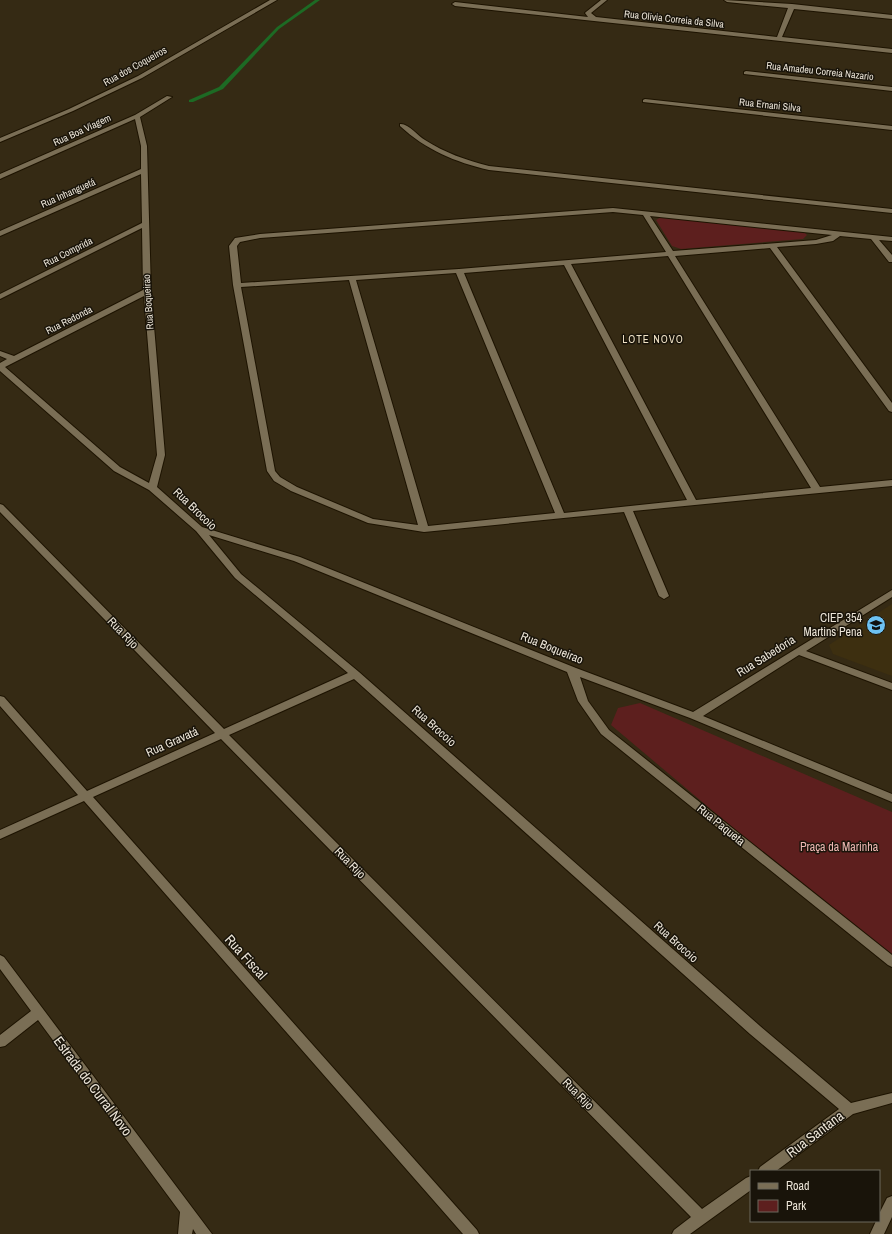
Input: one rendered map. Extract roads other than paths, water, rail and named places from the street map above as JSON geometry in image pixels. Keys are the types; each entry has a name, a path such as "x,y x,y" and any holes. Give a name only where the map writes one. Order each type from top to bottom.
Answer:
{"street":[{"name":"Rua dos Coqueiros","path":"0,140 135,80 274,0"},
{"path":"594,19 588,13 604,0"},
{"path":"727,0 892,17"},
{"name":"Rua Olivia Correia da Silva","path":"454,4 892,51"},
{"path":"779,39 792,6"},
{"name":"Rua Amadeu Correia Nazario","path":"746,73 892,89"},
{"name":"Rua Boa Viagem","path":"0,178 137,116 169,97"},
{"name":"Rua Ernani Silva","path":"645,101 892,128"},
{"name":"Rua Boqueirao","path":"137,116 144,146 147,291 161,455 152,488"},
{"path":"402,125 419,141 440,153 463,162 489,168 892,211"},
{"name":"Rua Inhanguetá","path":"0,234 144,170"},
{"path":"892,239 645,213 598,211 246,238 238,240 233,246 237,285 271,471 277,479 294,489 371,521 424,529 892,483"},
{"path":"645,213 669,254 817,490"},
{"name":"Rua Comprida","path":"0,297 145,224"},
{"path":"237,285 459,271 772,246 824,240 838,234"},
{"path":"874,238 892,260"},
{"path":"772,246 892,409"},
{"path":"566,262 693,502"},
{"path":"459,271 560,516"},
{"path":"352,278 424,529"},
{"name":"Rua Redonda","path":"0,367 147,291"},
{"path":"0,353 14,359"},
{"name":"Rua Brocoio","path":"0,367 117,469 152,488 199,529 238,576 355,674 755,1030 849,1109"},
{"name":"Rua Rijo","path":"0,507 222,734 701,1218"},
{"path":"627,509 664,596"},
{"name":"Rua Boqueirao","path":"199,529 297,559 572,670 694,716 892,798"},
{"name":"Rua Sabedoria","path":"694,716 892,593"},
{"path":"798,651 892,687"},
{"name":"Rua Paqueta","path":"572,670 583,701 605,732 892,962"},
{"name":"Rua Gravatá","path":"0,835 355,674"},
{"name":"Rua Fiscal","path":"0,699 472,1234"},
{"name":"Estrada do Curral Novo","path":"0,960 38,1013 205,1234"},
{"path":"0,1042 38,1013"},
{"name":"Rua Santana","path":"766,1170 849,1109 892,1098"},
{"path":"679,1234 750,1183"},
{"path":"877,1234 892,1202"},
{"path":"184,1234 187,1211"}],"waterway":[{"path":"191,101 221,88 278,28 318,0"}],"place":[{"name":"CIEP 354 Martins Pena","path":"876,625"}],"district":[{"name":"LOTE NOVO","path":"653,339"}],"park label":[{"name":"Praça da Marinha","path":"839,847"}]}
